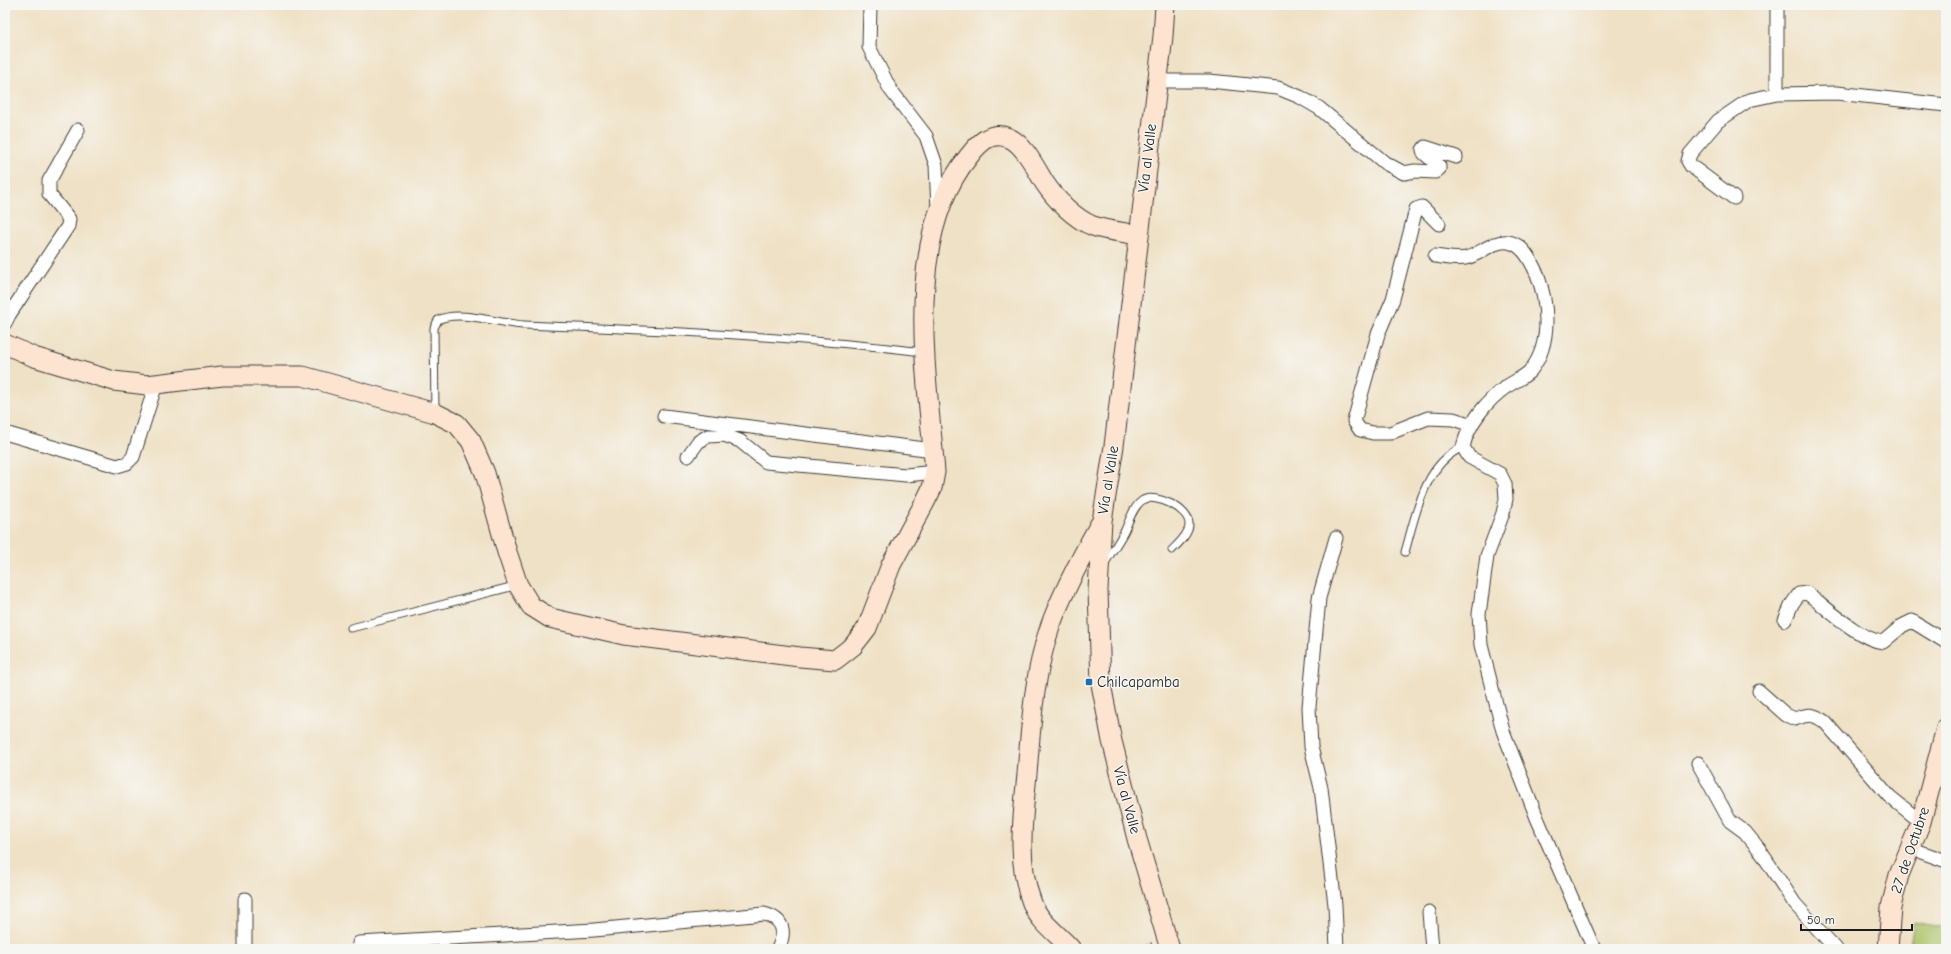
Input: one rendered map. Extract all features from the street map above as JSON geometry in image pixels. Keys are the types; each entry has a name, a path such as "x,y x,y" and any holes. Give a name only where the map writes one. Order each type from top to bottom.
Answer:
{"street":[{"path":"870,5 869,47 890,89 926,136 936,165 938,213"},
{"name":"Vía al Valle","path":"1165,5 1114,438 1102,521 1099,572 1101,684 1112,742 1137,839 1170,949"},
{"path":"1777,5 1777,94"},
{"path":"1157,81 1209,81 1278,88 1300,97 1319,108 1385,163 1404,173 1415,171 1435,172 1440,169 1439,166 1424,153 1423,150 1425,147 1456,157"},
{"path":"1734,198 1691,166 1688,161 1690,154 1718,121 1749,100 1777,94 1837,93 1946,105"},
{"path":"5,323 68,226 69,219 49,194 49,180 78,130"},
{"path":"5,344 34,357 114,381 147,385 222,376 304,376 435,413 457,424 471,441 485,473 507,552 518,585 531,606 550,618 624,635 835,660 853,646 866,628 891,564 932,488 935,472 922,315 928,261 938,213 948,189 960,167 978,143 992,135 1009,138 1028,154 1046,184 1064,208 1093,226 1138,235"},
{"path":"1439,224 1422,207 1416,209 1393,299 1378,334 1354,421 1360,430 1374,433 1390,433 1428,418 1453,419 1472,425"},
{"path":"1435,256 1465,258 1495,244 1507,242 1518,246 1531,260 1543,294 1546,312 1545,338 1539,356 1530,371 1502,389 1472,425 1466,436 1463,447 1469,457 1500,474 1505,484 1506,499 1503,513 1487,556 1479,614 1481,645 1503,731 1537,818 1594,949"},
{"path":"5,433 117,466 127,463 133,457 156,384"},
{"path":"664,416 933,450"},
{"path":"688,456 698,442 708,436 724,435 740,441 766,462 906,475 935,472"},
{"path":"1070,949 1039,918 1032,904 1024,872 1023,816 1029,735 1037,678 1051,625 1074,571 1102,521"},
{"path":"1336,538 1319,598 1309,707 1311,747 1321,788 1335,905 1337,949"},
{"path":"1785,620 1792,604 1799,594 1807,593 1858,632 1875,641 1884,642 1902,626 1912,621 1946,642"},
{"path":"1759,691 1786,715 1795,719 1807,715 1817,716 1821,719 1889,796 1921,822"},
{"name":"27 de Octubre","path":"1888,949 1891,907 1899,875 1921,822 1946,728"},
{"path":"1698,763 1730,821 1745,832 1795,904 1836,949"},
{"path":"1910,848 1946,861"},
{"path":"245,899 245,949"},
{"path":"1429,912 1432,949"},
{"path":"359,943 594,930 764,914 773,916 783,929 783,939 778,949"}],"lane":[{"path":"435,413 434,328 438,320 454,315 518,325 757,336 925,352"},
{"path":"1404,552 1425,488 1436,467 1451,452 1463,447"},
{"path":"1099,572 1124,532 1136,506 1143,499 1155,499 1172,503 1187,516 1189,526 1183,537 1172,550"},
{"path":"351,628 518,585"}],"green space":[{"path":"1914,923 1946,929 1946,949 1909,949"}],"place":[{"name":"Chilcapamba","path":"1089,682"}]}
